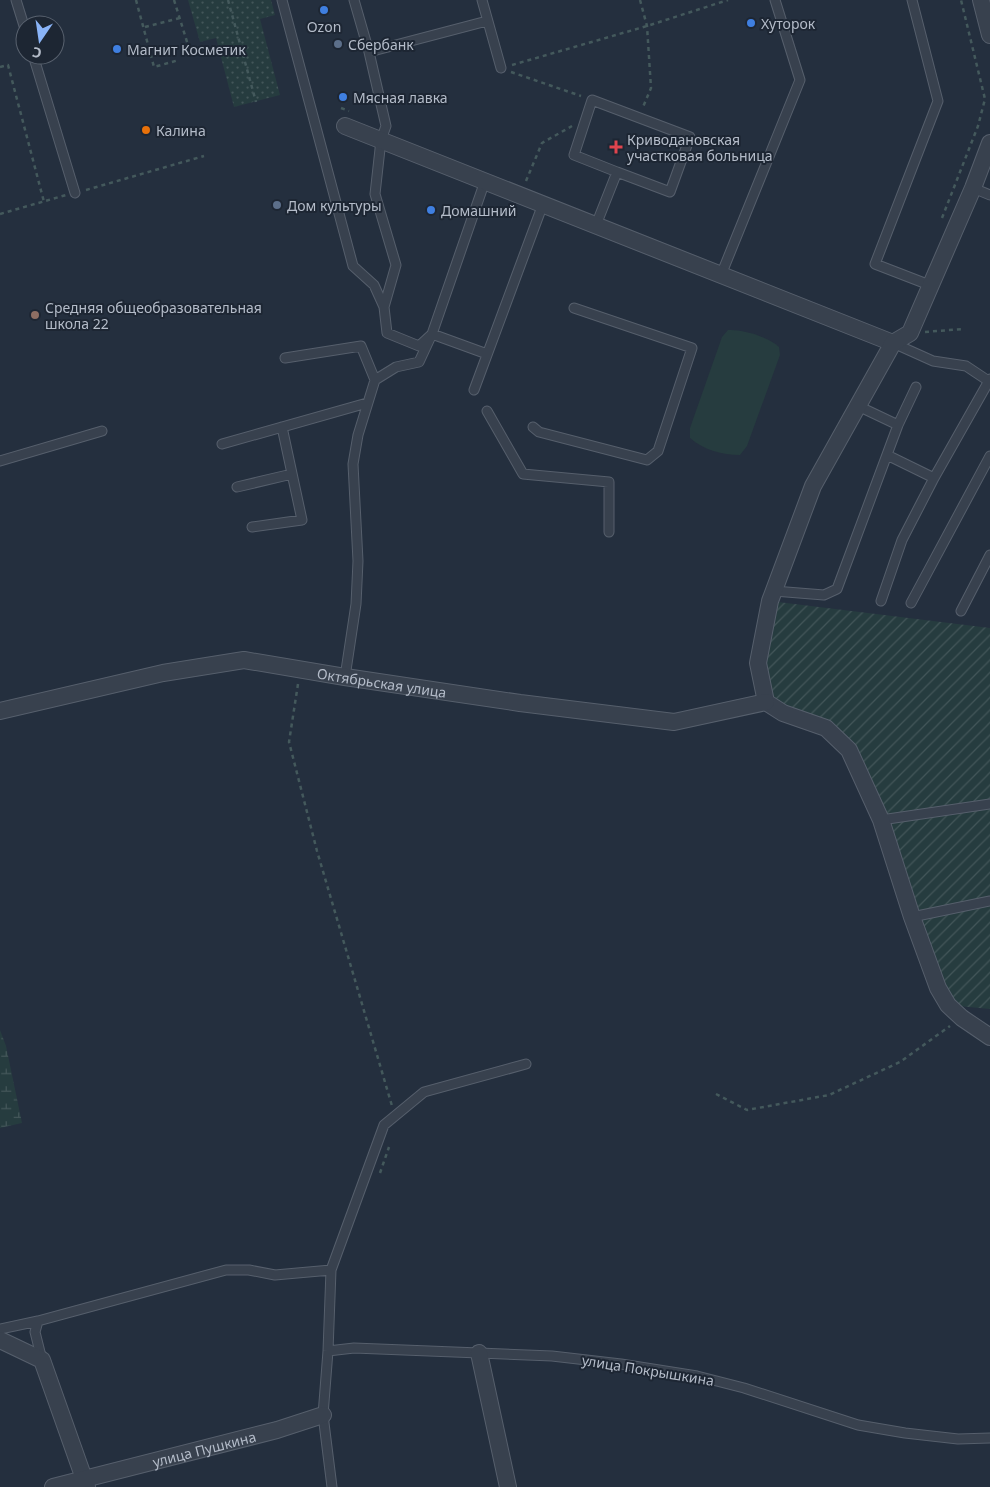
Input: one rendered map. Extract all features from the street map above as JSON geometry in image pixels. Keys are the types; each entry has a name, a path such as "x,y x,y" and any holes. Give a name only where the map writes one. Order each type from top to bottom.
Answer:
{"street":[{"path":"981,0 990,35"},
{"path":"345,126 893,343"},
{"path":"990,143 932,286 910,333 893,343 813,486 770,601 758,662 766,702 783,713 826,728 849,750 881,820 912,917 938,988 948,1004 962,1018 990,1037"},
{"name":"Октябрьская улица","path":"0,711 162,673 244,660 520,703 674,722 766,702"},
{"path":"0,1340 42,1360 86,1483"},
{"path":"479,1353 508,1487"},
{"name":"улица Пушкина","path":"53,1487 86,1483 189,1451 277,1430 322,1415"}],"lane":[{"path":"16,0 21,15"},
{"path":"282,0 353,266 374,285 384,307 387,334 419,346 432,334"},
{"path":"354,0 370,52 386,126 382,140 375,194 396,265 384,307"},
{"path":"482,0 501,68"},
{"path":"721,275 800,80 775,0"},
{"path":"912,0 938,101 875,264 932,286"},
{"path":"370,52 488,21"},
{"path":"36,65 75,193"},
{"path":"592,100 639,118 690,137 670,192 574,155 592,100"},
{"path":"596,225 617,172"},
{"path":"374,380 396,367 419,362 432,334 486,181"},
{"path":"973,188 990,195"},
{"path":"474,390 543,204"},
{"path":"533,427 539,432 647,460 658,451 692,348 574,308"},
{"path":"432,334 487,354"},
{"path":"881,601 902,540 934,478 990,381 966,366 933,361 893,343"},
{"path":"285,358 361,346 374,380 353,464 358,561 356,604 345,677"},
{"path":"774,592 824,595 837,589 898,425 916,387"},
{"path":"222,444 367,403"},
{"path":"858,406 898,425"},
{"path":"486,411 522,474 609,482 609,532"},
{"path":"252,527 302,520 282,427"},
{"path":"0,461 102,430"},
{"path":"887,455 934,478"},
{"path":"911,604 990,456"},
{"path":"237,487 292,474"},
{"path":"961,611 990,555"},
{"path":"881,820 990,804"},
{"path":"912,917 990,901"},
{"path":"332,1487 322,1415 328,1351 331,1270 384,1125 424,1092 526,1064"},
{"path":"0,1328 38,1321 226,1270 249,1270 275,1275 331,1270"},
{"path":"38,1321 35,1332 42,1360"},
{"name":"улица Покрышкина","path":"328,1351 354,1348 552,1356 621,1364 697,1376 744,1388 858,1425 940,1437 990,1438"}],"path":[{"path":"136,0 154,67 179,60"},
{"path":"174,0 188,45"},
{"path":"228,0 256,102"},
{"path":"639,118 651,88 647,26 640,0"},
{"path":"501,68 647,26 728,0"},
{"path":"939,226 978,126 985,99 961,0"},
{"path":"144,28 180,18"},
{"path":"0,67 8,66 44,202"},
{"path":"501,68 592,100"},
{"path":"526,181 542,143 586,119"},
{"path":"0,214 204,156"},
{"path":"910,333 963,329"},
{"path":"300,670 289,742 317,851 394,1116"},
{"path":"716,1094 747,1110 829,1095 900,1062 962,1018"},
{"path":"379,1175 391,1141"}],"green space":[{"path":"188,0 271,0 275,15 260,19 280,95 234,107 216,38 200,42"},
{"path":"728,330 748,332 769,340 779,347 780,355 747,446 740,455 714,451 701,446 690,438 690,428 722,337"},
{"path":"770,601 990,628 990,1009 948,1005 849,750 766,702 758,663"},
{"path":"0,1030 6,1046 22,1123 0,1128"}],"place":[{"name":"Ozon","path":"324,10"},
{"name":"Хуторок","path":"751,23"},
{"name":"Сбербанк","path":"338,44"},
{"name":"Магнит Косметик","path":"117,49"},
{"name":"Мясная лавка","path":"343,97"},
{"name":"Калина","path":"146,130"},
{"name":"Криводановская участковая больница","path":"616,147"},
{"name":"Дом культуры","path":"277,205"},
{"name":"Домашний","path":"431,210"},
{"name":"Средняя общеобразовательная школа 22","path":"35,315"}]}
